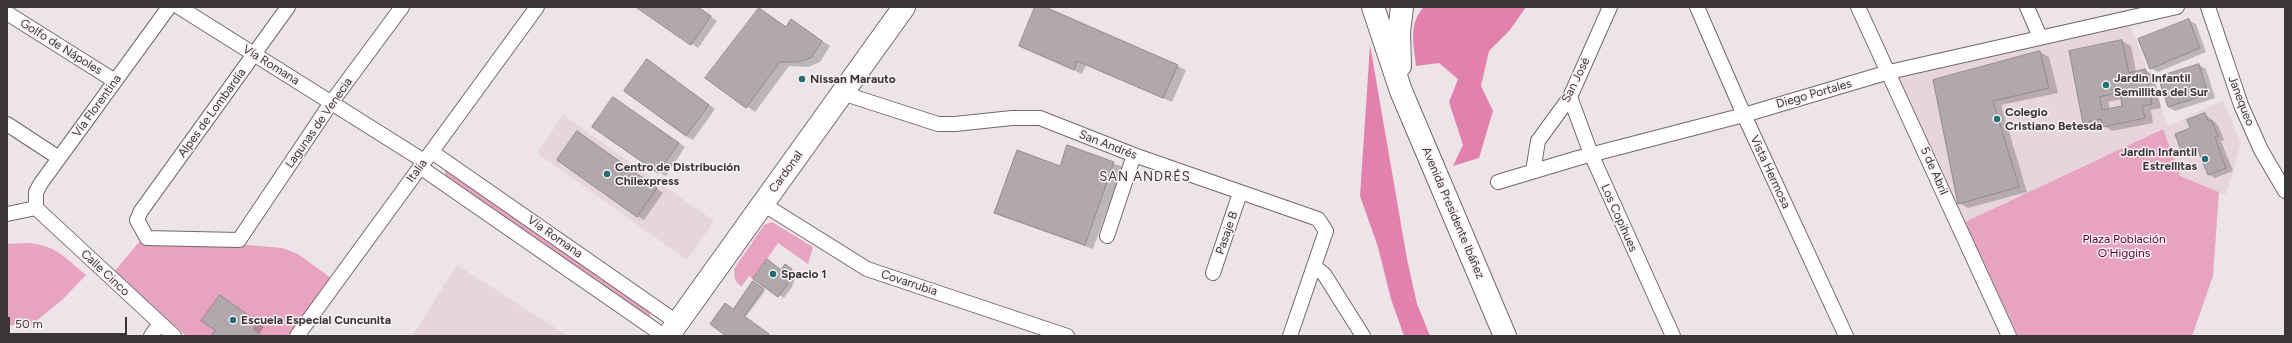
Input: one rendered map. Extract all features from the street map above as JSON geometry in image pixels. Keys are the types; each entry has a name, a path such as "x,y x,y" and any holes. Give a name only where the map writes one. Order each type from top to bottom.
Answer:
{"main road":[{"name":"Cardonal","path":"670,332 904,7"},
{"path":"1374,7 1380,13 1389,15 1398,12 1402,7"},
{"name":"Avenida Presidente Ibáñez","path":"1374,7 1401,91 1506,336"},
{"name":"Avenida Presidente Ibáñez","path":"1401,91 1398,48 1402,7"}],"street":[{"name":"Vía Florentina","path":"36,208 36,192 169,7"},
{"name":"Vía Romana","path":"179,7 331,104 425,160 670,332"},
{"name":"Alpes de Lombardía","path":"239,240 147,238 137,220 141,211 255,55 288,7"},
{"name":"Lagunas de Venecia","path":"239,240 331,104 402,7"},
{"name":"Italia","path":"297,336 537,7"},
{"name":"San José","path":"1533,171 1538,141 1570,98 1610,7"},
{"name":"Vista Hermosa","path":"1697,7 1744,115 1846,336"},
{"name":"5 de Abril","path":"1858,7 2009,336"},
{"path":"2027,7 2040,37"},
{"name":"Diego Portales","path":"1498,182 1591,154 1744,115 1889,72 2040,37 2131,12 2177,7"},
{"name":"Janequeo","path":"2208,7 2241,105 2261,150 2285,190"},
{"name":"Golfo de Nápoles","path":"7,13 115,81"},
{"name":"San Andrés","path":"842,93 938,124 955,124 1012,118 1040,118 1134,156 1318,219 1326,231 1315,267 1290,336"},
{"name":"Los Copihues","path":"1570,98 1591,154 1673,336"},
{"path":"7,124 59,158"},
{"path":"1107,236 1134,156"},
{"name":"Vía Romana","path":"425,160 670,332"},
{"name":"Pasaje B","path":"1213,273 1240,193"},
{"name":"Covarrubia","path":"763,204 867,269 1067,336"},
{"path":"7,214 36,208"},
{"name":"Calle Cinco","path":"36,208 174,336"},
{"path":"1315,267 1324,274 1363,336"},
{"path":"151,336 160,323"}],"shaded area":[{"path":"1424,7 1526,7 1510,30 1489,51 1481,86 1493,111 1479,158 1453,166 1463,145 1449,102 1458,79 1439,63 1416,66 1413,42 1414,27 1419,13"},
{"path":"2129,21 2168,126 2223,100 2241,143 2226,195 2180,176 2162,129 1965,222 1898,78"},
{"path":"1370,45 1407,259 1417,304 1430,336 1404,336 1391,299 1378,247 1360,196"},
{"path":"563,115 714,221 687,260 537,153"},
{"path":"457,265 568,336 412,336"}],"green space":[{"name":"Plaza Población O'Higgins","path":"2163,129 2180,176 2219,192 2213,276 2192,336 2018,336 1965,222"},
{"path":"448,170 650,313 650,316 647,316 445,175 445,172"},
{"path":"772,222 813,247 808,264 778,243 753,279 749,276 741,287 735,280 734,269 764,225"},
{"path":"139,242 237,244 282,248 298,254 331,278 289,336 186,336 114,272"},
{"path":"25,243 52,249 65,257 86,275 62,300 30,326 7,325 7,244"}],"building":[{"path":"636,7 698,7 711,16 691,45"},
{"path":"1035,7 1045,7 1178,65 1163,98 1077,61 1074,70 1019,46"},
{"path":"759,8 786,27 791,19 822,41 811,58 798,62 780,62 746,108 705,78"},
{"path":"2189,19 2200,48 2150,69 2138,39"},
{"path":"2122,40 2129,73 2145,69 2152,104 2142,106 2145,118 2103,127 2101,119 2083,123 2069,51","holes":["2120,93 2122,106 2102,110 2100,97"]},
{"path":"2040,51 2049,88 1993,101 2019,187 1958,204 1933,80"},
{"path":"647,59 709,105 686,136 624,91"},
{"path":"2199,64 2208,94 2168,107 2158,77"},
{"path":"613,97 679,143 658,173 592,127"},
{"path":"2205,113 2208,121 2212,120 2218,136 2215,137 2226,168 2208,175 2196,145 2181,150 2175,134 2190,128 2187,120"},
{"name":"Centro de Distribución Chilexpress","path":"577,131 657,188 637,217 557,160"},
{"path":"1067,145 1114,162 1085,245 994,213 1017,150 1060,166"},
{"name":"Spacio 1","path":"767,259 781,270 785,264 792,269 787,285 778,297 753,279"},
{"path":"753,281 764,289 744,316 769,334 768,336 726,336 710,324 725,303 733,309"},
{"path":"220,295 258,322 253,329 262,336 211,336 215,330 201,321"}],"place":[{"name":"Nissan Marauto","path":"802,79"},
{"name":"Jardin Infantil Semillitas del Sur","path":"2106,85"},
{"name":"Colegio Cristiano Betesda","path":"1997,119"},
{"name":"Jardin Infantil Estrellitas","path":"2205,159"},
{"name":"Centro de Distribución Chilexpress","path":"607,174"},
{"name":"Spacio 1","path":"773,274"},
{"name":"Escuela Especial Cuncunita","path":"233,320"}],"district":[{"name":"SAN ANDRÉS","path":"1145,177"}]}
